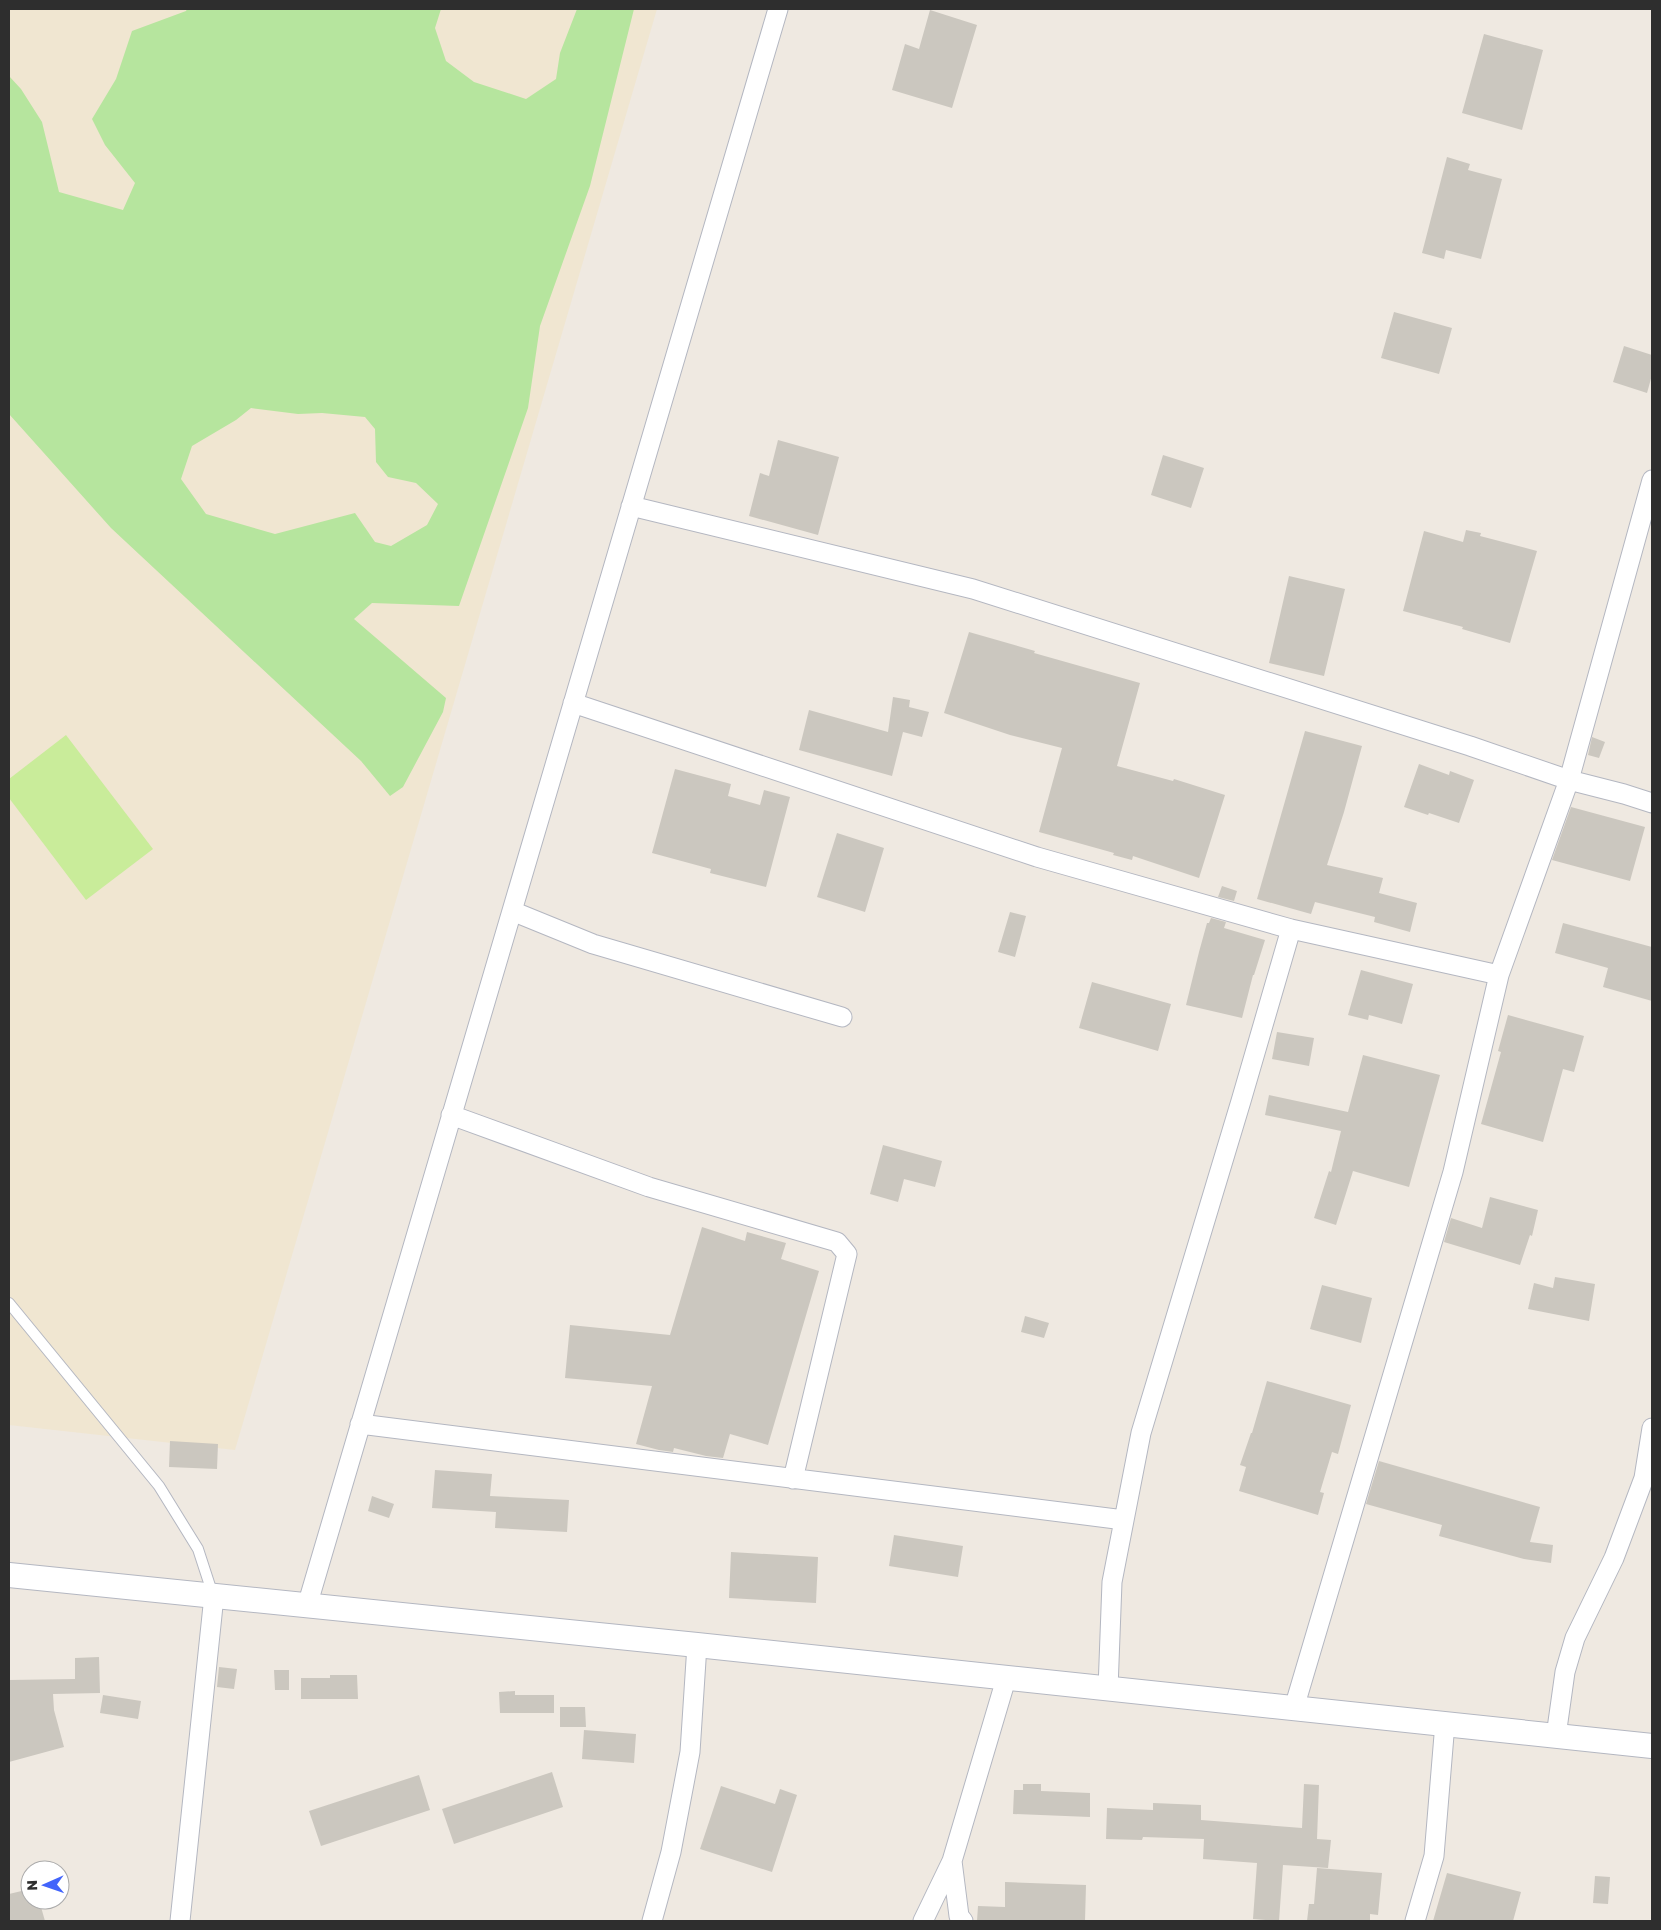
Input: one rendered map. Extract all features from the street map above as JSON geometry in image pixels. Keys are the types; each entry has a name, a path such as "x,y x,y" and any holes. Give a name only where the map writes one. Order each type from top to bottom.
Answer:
{"street":[{"path":"307,1606 778,9"},
{"path":"1294,1708 1453,1172 1499,975 1569,780 1652,480"},
{"path":"631,506 973,589 1470,746 1569,780 1652,803"},
{"path":"573,703 1037,857 1291,929 1499,975"},
{"path":"512,911 594,944 842,1017"},
{"path":"1108,1689 1112,1582 1141,1433 1291,929"},
{"path":"451,1115 649,1187 837,1242 847,1254 793,1479"},
{"path":"360,1424 1124,1520"},
{"path":"1556,1736 1564,1672 1575,1638 1614,1558 1648,1479 1652,1428"},
{"path":"9,1575 698,1645 1652,1746"},
{"path":"180,1921 214,1596"},
{"path":"652,1921 671,1852 690,1752 698,1645"},
{"path":"924,1921 952,1861 1006,1679"},
{"path":"1415,1921 1434,1856 1446,1723"},
{"path":"952,1861 959,1916 963,1921"}],"lane":[{"path":"9,1303 159,1486 198,1549 214,1596"}],"shaded area":[{"path":"9,9 657,9 235,1450 9,1425"}],"green space":[{"path":"187,9 441,9 435,28 446,61 474,82 526,99 556,79 560,53 577,9 634,9 590,186 540,326 528,408 459,606 372,603 354,619 446,698 443,712 403,787 390,796 361,761 111,528 9,414 9,76 21,89 42,122 59,192 123,210 135,183 105,145 92,119 116,79 132,31","holes":["251,408 298,414 322,413 365,417 375,429 376,462 388,477 416,483 438,504 427,525 391,546 375,542 355,513 275,534 206,514 181,479 192,446 236,420"]},
{"path":"66,735 153,849 86,900 9,798 9,779"}],"building":[{"path":"930,10 977,25 952,108 892,90 905,44 919,49"},
{"path":"1484,34 1543,50 1522,130 1462,113"},
{"path":"1447,157 1470,164 1468,170 1502,179 1481,259 1446,250 1444,259 1422,253"},
{"path":"1394,312 1452,328 1439,374 1381,358"},
{"path":"1624,346 1652,355 1652,375 1647,393 1613,382"},
{"path":"778,440 839,457 818,535 749,516 760,473 769,476"},
{"path":"1163,455 1204,468 1191,508 1151,495"},
{"path":"1466,530 1481,533 1480,536 1537,551 1510,643 1462,629 1463,627 1403,611 1424,531 1463,542"},
{"path":"1289,576 1345,589 1324,676 1269,663"},
{"path":"969,632 1035,651 1034,653 1140,683 1117,766 1173,781 1174,779 1225,795 1199,878 1133,856 1132,860 1113,855 1114,853 1039,832 1062,748 1010,735 944,713"},
{"path":"893,697 910,700 909,707 929,712 922,737 903,732 892,776 799,750 809,710 888,732"},
{"path":"1305,731 1362,746 1327,865 1383,878 1379,893 1417,903 1410,932 1374,922 1375,917 1315,902 1311,914 1257,899"},
{"path":"1592,737 1605,742 1599,758 1588,755"},
{"path":"1419,764 1449,775 1450,771 1474,780 1459,823 1404,807"},
{"path":"675,769 731,784 728,796 760,805 764,790 790,797 766,887 710,873 711,869 652,853"},
{"path":"1571,807 1645,827 1630,881 1552,860"},
{"path":"837,833 884,848 865,912 817,897"},
{"path":"1222,886 1237,891 1234,901 1218,897"},
{"path":"1010,912 1026,916 1015,957 998,952"},
{"path":"1211,918 1226,922 1224,928 1265,940 1253,975 1242,1018 1186,1005 1207,923 1209,923"},
{"path":"1563,923 1652,947 1652,1001 1603,987 1608,968 1555,953"},
{"path":"1361,970 1413,984 1402,1024 1369,1015 1368,1020 1348,1015"},
{"path":"1092,982 1171,1004 1158,1051 1079,1028"},
{"path":"1508,1015 1584,1036 1574,1072 1563,1069 1543,1142 1481,1124 1501,1052 1498,1051"},
{"path":"1277,1032 1314,1038 1309,1066 1272,1059"},
{"path":"1363,1055 1440,1075 1409,1187 1353,1171 1336,1225 1314,1218 1329,1171 1331,1172 1341,1131 1265,1115 1269,1095 1348,1112"},
{"path":"883,1145 942,1161 935,1187 904,1179 898,1202 870,1194"},
{"path":"1490,1197 1538,1210 1532,1236 1530,1235 1520,1265 1444,1242 1451,1218 1482,1228"},
{"path":"702,1227 745,1241 747,1232 786,1243 781,1259 819,1271 768,1445 730,1434 723,1458 674,1448 673,1452 659,1450 636,1444 652,1386 565,1378 570,1325 670,1335"},
{"path":"1555,1277 1595,1284 1589,1321 1528,1309 1534,1283 1553,1288"},
{"path":"1322,1285 1372,1298 1361,1343 1310,1329"},
{"path":"1025,1316 1049,1323 1044,1338 1021,1332"},
{"path":"1267,1381 1351,1405 1338,1454 1332,1452 1320,1492 1324,1493 1318,1515 1239,1491 1246,1467 1240,1465 1252,1433"},
{"path":"170,1441 218,1444 217,1469 169,1467"},
{"path":"1379,1461 1540,1507 1530,1542 1553,1545 1551,1563 1524,1559 1439,1536 1442,1525 1366,1504"},
{"path":"435,1470 492,1474 490,1496 569,1500 567,1532 495,1528 496,1512 432,1508"},
{"path":"372,1496 394,1504 389,1518 368,1511"},
{"path":"894,1535 963,1546 958,1577 889,1566"},
{"path":"731,1552 818,1557 816,1603 729,1598"},
{"path":"99,1657 100,1693 53,1694 54,1710 64,1747 9,1762 9,1680 75,1679 75,1658"},
{"path":"219,1667 237,1669 234,1689 217,1687"},
{"path":"274,1670 289,1670 289,1690 275,1690"},
{"path":"330,1675 357,1675 358,1699 301,1699 301,1678 330,1678"},
{"path":"515,1691 515,1695 554,1695 554,1713 500,1713 499,1692"},
{"path":"103,1695 141,1701 138,1719 100,1713"},
{"path":"560,1707 585,1707 586,1727 560,1727"},
{"path":"584,1730 636,1734 634,1763 582,1759"},
{"path":"552,1772 563,1807 454,1844 442,1809"},
{"path":"419,1775 430,1810 321,1846 309,1811"},
{"path":"1023,1784 1041,1784 1041,1791 1090,1793 1090,1817 1013,1814 1014,1790 1023,1790"},
{"path":"1304,1784 1319,1785 1317,1839 1331,1840 1328,1868 1283,1865 1279,1921 1253,1919 1257,1863 1203,1859 1204,1839 1143,1837 1142,1840 1106,1839 1107,1808 1153,1810 1153,1803 1201,1805 1201,1820 1302,1828"},
{"path":"721,1786 775,1804 780,1789 797,1795 772,1872 700,1849"},
{"path":"1317,1868 1382,1873 1378,1915 1370,1914 1370,1921 1307,1921 1309,1904 1314,1904"},
{"path":"1447,1873 1521,1892 1513,1921 1433,1921"},
{"path":"1595,1876 1610,1877 1608,1904 1593,1903"},
{"path":"1005,1882 1086,1885 1085,1921 977,1921 978,1906 1005,1907"},
{"path":"20,1891 20,1910 42,1910 45,1921 9,1921 9,1894"}]}
